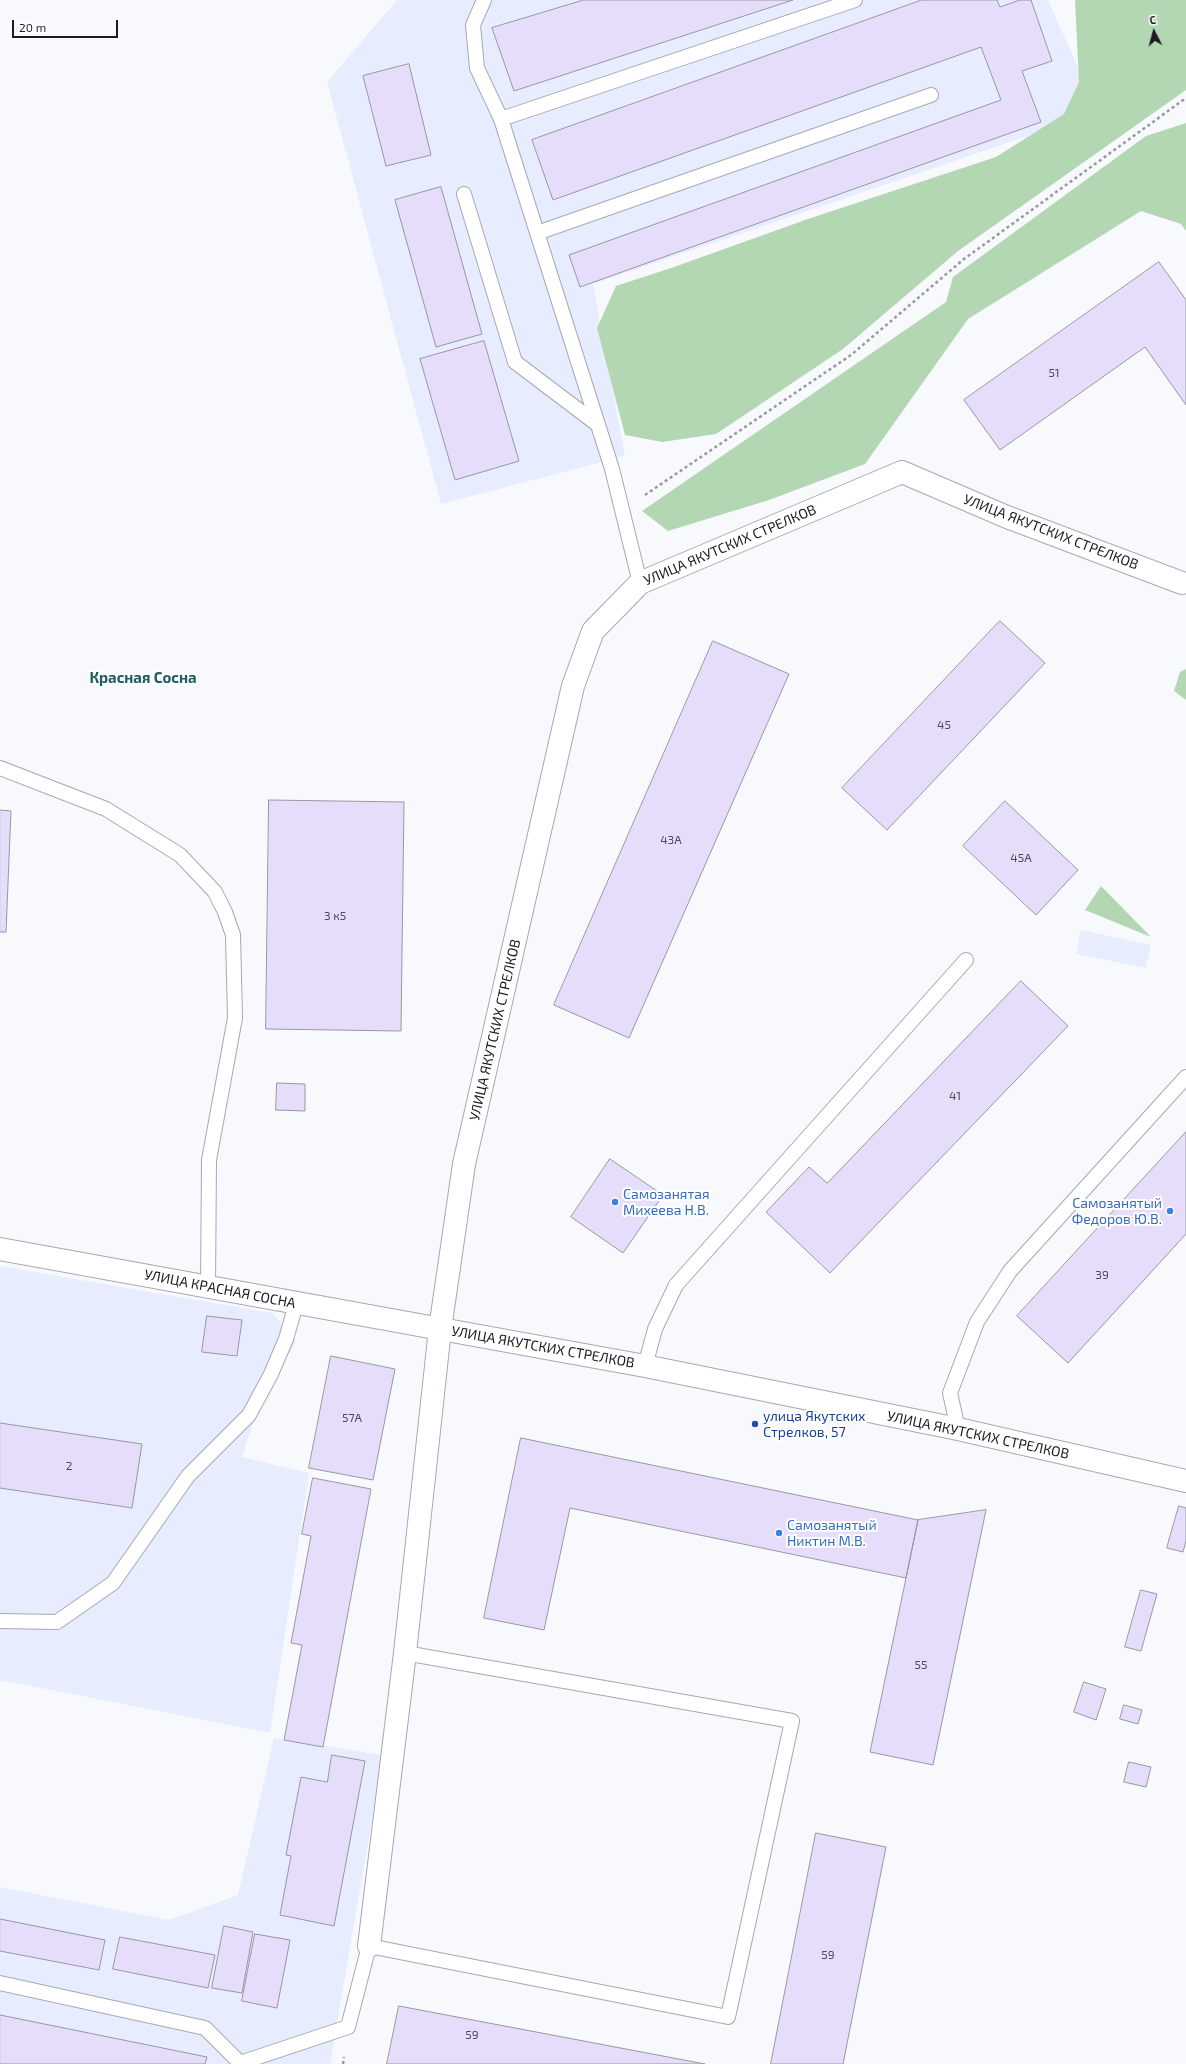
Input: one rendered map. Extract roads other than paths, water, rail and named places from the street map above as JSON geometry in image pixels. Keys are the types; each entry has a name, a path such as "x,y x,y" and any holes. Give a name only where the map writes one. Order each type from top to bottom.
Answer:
{"street":[{"name":"УЛИЦА ЯКУТСКИХ СТРЕЛКОВ","path":"1182,583 1007,517 902,472 640,583 593,632 573,686 464,1164 440,1328 645,1366 958,1429 1186,1481"},
{"name":"УЛИЦА КРАСНАЯ СОСНА","path":"0,1249 208,1286 296,1304 440,1328"},
{"path":"369,1946 405,1653 440,1328"}],"lane":[{"path":"484,0 473,25 477,68 501,119 612,469 640,583"},
{"path":"501,119 854,0"},
{"path":"537,233 931,95"},
{"path":"464,194 515,362 597,424"},
{"path":"0,768 106,809 180,855 215,892 225,912 233,935 235,1018 210,1160 208,1286"},
{"path":"645,1366 655,1329 676,1285 966,960"},
{"path":"958,1429 950,1393 978,1322 1010,1271 1186,1077"},
{"path":"0,1621 57,1622 113,1583 188,1476 249,1415 271,1374 286,1339 296,1304"},
{"path":"0,1983 205,2028 240,2064 348,2027 369,1946 728,2017 792,1721 405,1653"}],"place":[{"name":"Самозанятая Михеева Н.В.","path":"615,1202"},
{"name":"Самозанятый Федоров Ю.В.","path":"1170,1211"},
{"name":"улица Якутских Стрелков, 57","path":"755,1424"},
{"name":"Самозанятый Никтин М.В.","path":"779,1533"}],"district":[{"name":"Красная Сосна","path":"143,678"}]}
